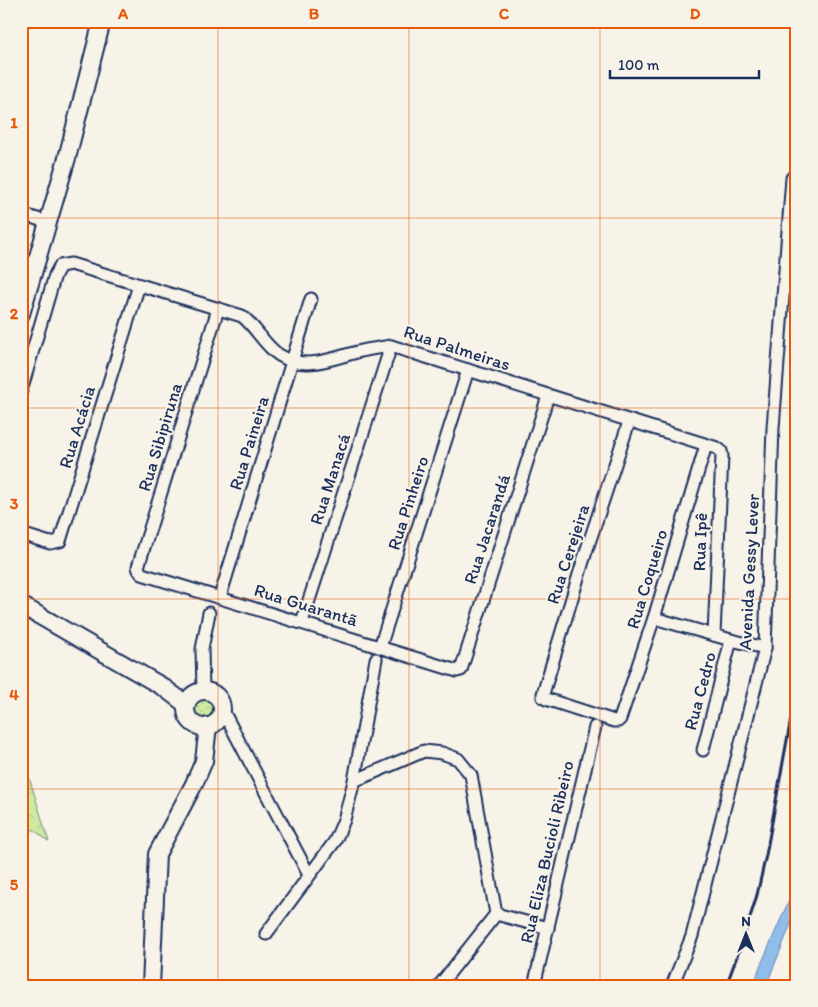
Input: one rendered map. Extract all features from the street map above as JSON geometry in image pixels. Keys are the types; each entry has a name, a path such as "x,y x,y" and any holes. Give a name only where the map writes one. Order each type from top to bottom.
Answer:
{"main road":[{"path":"21,314 67,158 102,21"},
{"path":"21,605 163,687 186,705 191,722 208,726 218,720 222,709 218,698 214,694 203,691 193,695 186,705"},
{"path":"151,986 157,854 204,761 208,726"}],"street":[{"name":"Avenida Gessy Lever","path":"672,986 692,936 765,648 773,428 792,178"},
{"path":"21,214 47,222"},
{"name":"Rua Palmeiras","path":"21,391 55,276 60,266 71,264 242,316 252,323 279,355 302,363 316,364 358,352 390,346 721,451"},
{"name":"Rua Acácia","path":"21,534 50,542 60,541 139,285"},
{"name":"Rua Paineira","path":"220,597 311,299"},
{"name":"Rua Sibipiruna","path":"142,574 138,567 218,309"},
{"name":"Rua Manacá","path":"302,622 390,346"},
{"name":"Rua Pinheiro","path":"380,646 468,370"},
{"name":"Rua Jacarandá","path":"459,671 548,396"},
{"name":"Rua Cerejeira","path":"618,721 614,722 543,697 584,558 629,422"},
{"name":"Rua Coqueiro","path":"618,721 654,618 706,445"},
{"name":"Rua Ipê","path":"714,635 721,451"},
{"name":"Rua Guarantã","path":"142,574 459,671"},
{"path":"203,691 202,649 209,613"},
{"path":"654,618 765,648"},
{"name":"Rua Cedro","path":"702,750 731,640"},
{"path":"266,934 335,841 344,820 354,781 376,659"},
{"path":"222,709 309,875"},
{"name":"Rua Eliza Bucioli Ribeiro","path":"534,986 595,727"},
{"path":"354,781 424,751 442,753 458,759 471,776 496,914 439,986"},
{"path":"496,914 548,928"}],"green space":[{"path":"205,697 214,700 217,709 214,718 205,721 196,718 193,709 196,700"},
{"path":"21,759 25,764 49,842 33,829 21,846"}],"water":[{"path":"797,882 797,909 766,986 754,986 759,969"}],"railway":[{"path":"726,986 757,895 792,713 797,676"}]}
